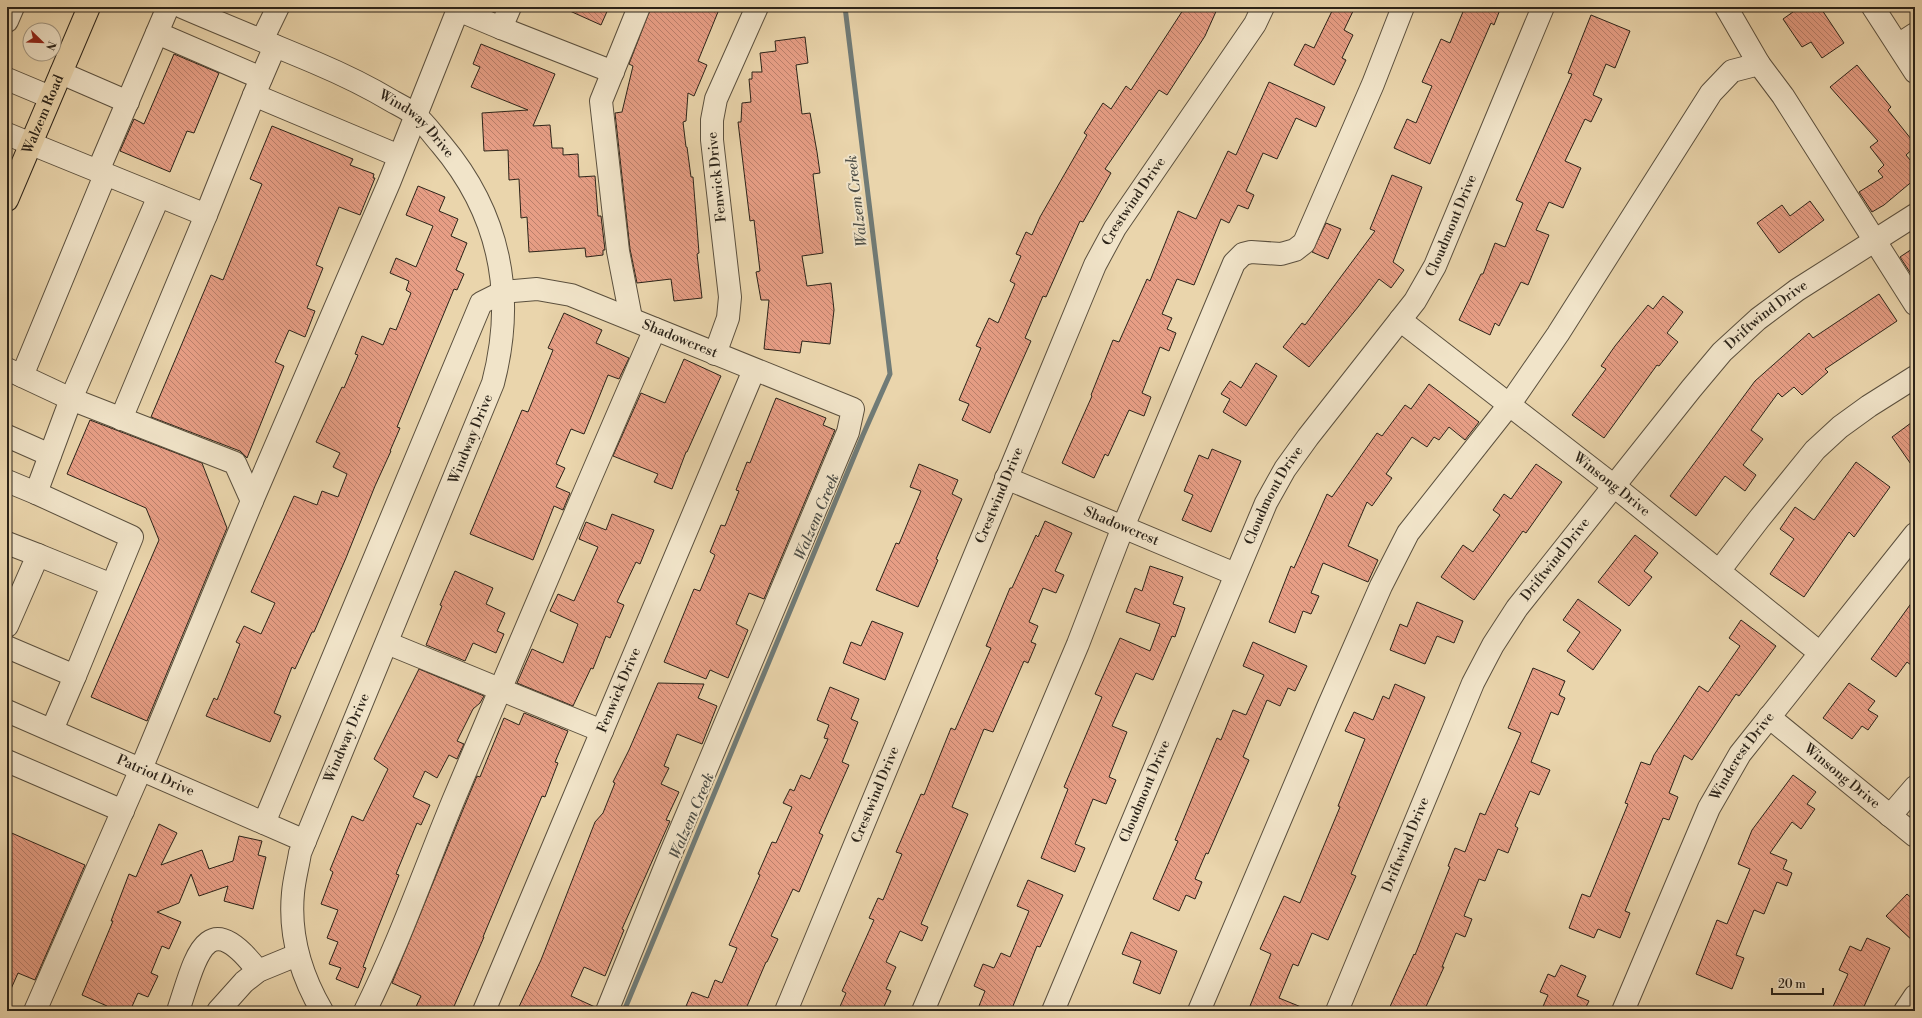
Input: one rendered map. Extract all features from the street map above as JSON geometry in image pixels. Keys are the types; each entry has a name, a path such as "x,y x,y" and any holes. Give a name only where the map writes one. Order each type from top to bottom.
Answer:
{"main road":[{"name":"Walzem Road","path":"7,200 89,7"}],"street":[{"path":"7,21 13,7"},
{"path":"168,7 128,102 102,173 14,373 72,399 235,463 252,501"},
{"name":"Windway Drive","path":"182,7 358,81 415,115 453,159 468,180 480,203 490,228 497,253 503,292 503,332 500,358 494,383 300,854 293,893 294,932 297,955 305,978 322,1011"},
{"path":"120,418 206,215 257,86 278,7"},
{"path":"501,28 510,7"},
{"path":"631,318 618,251 601,101 639,7"},
{"name":"Fenwick Drive","path":"715,354 728,318 730,297 712,140 712,120 716,99 757,7"},
{"name":"Crestwind Drive","path":"786,1011 1095,266 1115,228 1255,24 1263,7"},
{"path":"923,1011 1078,644 1123,527 1234,263 1243,254 1251,252 1281,254 1295,250 1304,243 1373,84 1403,7"},
{"name":"Cloudmont Drive","path":"1053,1011 1266,503 1285,469 1308,437 1415,301 1435,266 1543,7"},
{"path":"1726,7 1759,64 1783,96 1915,304"},
{"path":"1873,7 1906,40 1915,72"},
{"path":"35,1011 141,769 252,501 399,156 458,9 501,28 613,72"},
{"path":"157,33 257,86 399,156"},
{"path":"1198,1011 1337,685 1381,586 1408,533 1509,405 1566,320 1711,93 1732,70 1759,64"},
{"path":"60,73 128,102"},
{"path":"7,79 50,97"},
{"path":"7,134 206,215"},
{"path":"36,493 72,399 159,196"},
{"name":"Driftwind Drive","path":"1337,1011 1473,683 1490,651 1517,608 1722,352 1758,319 1797,290 1915,215"},
{"name":"Shadowcrest","path":"264,823 472,320 481,303 503,292 537,288 571,294 754,370 853,409 848,432 702,777 607,1011"},
{"name":"Winsong Drive","path":"1400,320 1614,486 1820,653"},
{"path":"366,1011 382,977 437,838 576,509 655,328"},
{"name":"Fenwick Drive","path":"484,1011 754,370"},
{"path":"1719,571 1815,450 1840,427 1869,406 1915,377"},
{"path":"7,436 50,455"},
{"name":"Shadowcrest","path":"1006,478 1235,574"},
{"path":"7,481 132,537 52,730"},
{"name":"Windcrest Drive","path":"1623,1011 1709,808 1740,754 1915,534"},
{"path":"7,542 112,585"},
{"path":"7,626 38,555"},
{"path":"387,643 602,731"},
{"path":"7,648 75,676"},
{"name":"Patriot Drive","path":"7,711 305,841"},
{"name":"Winsong Drive","path":"1769,717 1915,836"},
{"path":"7,761 123,811"},
{"path":"1890,816 1915,787"},
{"path":"178,1011 197,956 204,946 212,940 219,938 229,942 248,958 258,971"},
{"path":"218,1011 244,982 258,971 297,955"},
{"path":"1905,1011 1915,996"}],"building":[{"path":"561,7 609,7 601,25"},
{"path":"651,7 669,7 677,10 678,7 720,7 698,61 707,65 694,96 688,93 686,121 683,122 691,177 693,177 699,253 697,254 702,298 674,301 671,279 637,283 630,249 615,113 622,112 633,66 629,64"},
{"path":"1185,7 1218,7 1205,36 1167,95 1159,90 1105,169 1111,173 1083,222 1080,221 1046,297 1043,296 1025,338 1031,341 990,433 962,420 969,404 959,400 981,348 976,346 989,318 998,323 1015,284 1010,281 1021,256 1016,254 1026,232 1032,235 1040,217 1087,135 1084,133 1103,103 1111,109 1126,86 1131,90"},
{"path":"1334,7 1355,7 1344,30 1353,35 1342,58 1346,60 1334,85 1294,65 1305,44 1314,48"},
{"path":"1465,7 1501,7 1494,25 1491,23 1430,164 1394,148 1407,119 1416,123 1432,86 1422,82 1441,39 1450,43"},
{"path":"1800,7 1820,7 1844,43 1822,58 1811,42 1802,47 1783,19"},
{"path":"1591,15 1630,31 1615,68 1606,64 1593,95 1602,99 1591,122 1585,119 1565,161 1581,168 1563,208 1549,202 1536,230 1549,235 1528,285 1521,282 1499,326 1495,323 1490,335 1459,320 1481,274 1483,274 1495,243 1505,247 1523,203 1516,200 1572,74 1568,73"},
{"path":"805,37 808,63 796,65 802,114 810,113 817,152 820,173 813,174 823,253 802,256 807,286 831,283 834,310 830,344 802,341 800,353 764,349 769,300 761,300 756,272 760,271 754,220 750,221 738,122 741,122 742,103 751,102 749,79 752,79 752,72 762,72 760,53 776,51 775,41"},
{"path":"481,44 555,74 533,126 550,125 552,148 563,148 563,155 578,154 579,177 595,176 598,216 601,216 605,250 603,250 603,255 586,257 585,248 529,252 527,217 521,218 519,179 509,180 508,150 484,151 482,113 528,110 471,87 480,67 473,64"},
{"path":"174,54 219,73 194,133 187,131 170,172 120,151 134,119 144,124"},
{"path":"1857,65 1891,107 1888,110 1915,144 1915,147 1906,155 1915,166 1915,179 1884,205 1872,212 1859,192 1883,177 1878,171 1884,165 1870,147 1878,141 1830,87"},
{"path":"1269,82 1325,107 1316,127 1296,118 1277,159 1263,153 1246,191 1254,195 1248,209 1238,205 1229,223 1221,219 1194,285 1177,279 1162,314 1172,318 1167,329 1176,333 1169,351 1160,347 1142,393 1151,397 1144,416 1129,410 1108,456 1105,454 1094,478 1062,463 1092,396 1091,395 1113,340 1119,342 1147,279 1150,281 1178,211 1196,219 1228,151 1236,155"},
{"path":"272,126 353,159 350,165 374,174 373,178 375,178 360,215 339,207 316,265 323,268 307,308 315,311 305,337 289,330 275,362 284,366 247,458 240,451 151,417 211,275 223,280 262,184 250,179"},
{"path":"1392,175 1422,187 1393,262 1404,270 1391,288 1379,279 1309,367 1283,347 1302,323 1305,325 1375,231 1370,229"},
{"path":"418,186 445,197 439,211 458,219 451,236 467,243 456,270 464,274 457,290 454,289 397,427 400,428 391,451 314,632 312,632 295,669 292,667 274,713 281,716 270,742 206,716 214,698 217,700 240,644 236,642 244,626 261,634 275,603 251,592 294,496 317,505 322,491 338,497 347,474 333,467 340,453 316,442 342,387 344,388 358,355 355,354 362,336 383,345 390,328 396,330 411,293 406,290 409,281 390,273 396,258 416,267 433,226 406,215"},
{"path":"1810,201 1824,220 1779,253 1757,223 1782,205 1790,216"},
{"path":"1326,223 1341,229 1328,259 1312,252"},
{"path":"1915,247 1915,280 1900,257"},
{"path":"1879,294 1897,321 1825,369 1828,372 1802,395 1794,387 1782,397 1778,393 1751,430 1763,439 1743,465 1756,475 1745,491 1725,476 1696,516 1670,496 1755,381 1809,333 1813,338"},
{"path":"1663,296 1683,312 1667,333 1678,342 1659,366 1657,365 1604,438 1572,415 1606,369 1601,366 1615,346 1648,305 1653,309"},
{"path":"564,313 602,330 596,343 629,358 619,379 608,375 584,434 571,429 556,464 565,468 556,487 570,493 563,510 554,506 533,560 470,534 522,410 528,412 553,350 548,348"},
{"path":"684,359 721,376 686,452 672,489 654,482 658,474 613,456 641,393 665,403"},
{"path":"1256,363 1277,376 1246,426 1223,412 1230,399 1221,394 1230,381 1241,388"},
{"path":"1429,384 1479,422 1465,440 1449,427 1439,440 1434,437 1427,447 1412,437 1386,474 1392,478 1372,506 1367,502 1348,546 1378,560 1368,582 1323,563 1311,593 1319,596 1311,614 1303,611 1295,633 1269,622 1291,566 1294,568 1327,494 1332,497 1377,433 1382,436 1405,405 1411,409"},
{"path":"776,398 826,418 823,425 835,430 764,599 749,593 736,624 748,630 728,678 710,670 706,679 664,662 694,589 700,591 715,555 710,552 721,525 725,526 739,491 736,490 747,462 750,463"},
{"path":"90,420 202,463 227,528 147,721 91,697 159,540 146,508 67,474"},
{"path":"1915,420 1915,470 1892,437"},
{"path":"1212,449 1241,461 1211,532 1182,520 1193,495 1184,491 1199,455 1208,459"},
{"path":"1856,462 1890,487 1854,537 1849,532 1804,597 1770,574 1794,539 1780,529 1795,507 1814,520"},
{"path":"919,464 958,480 952,494 962,499 936,559 938,560 918,607 876,590 896,543 899,544 921,491 910,487"},
{"path":"1536,464 1562,482 1526,533 1523,531 1474,600 1441,577 1463,545 1473,552 1500,515 1493,510 1504,494 1511,499"},
{"path":"612,514 654,530 640,564 636,562 617,602 624,605 610,638 606,636 593,669 591,668 573,706 517,683 532,649 563,663 578,624 550,611 558,594 574,601 598,547 579,539 586,522 606,530"},
{"path":"1045,521 1072,533 1055,571 1064,575 1056,593 1043,588 1029,622 1038,626 1031,642 1036,644 1028,663 1024,661 993,732 984,729 952,807 968,814 921,924 928,927 922,941 900,931 886,962 896,967 886,989 891,991 882,1011 838,1011 846,993 842,991 874,920 869,918 878,898 883,900 902,854 896,852 921,794 924,795 951,728 955,730 991,648 986,646 1010,588 1012,588 1036,535 1038,537"},
{"path":"1635,535 1658,553 1644,571 1652,577 1629,606 1598,582"},
{"path":"1150,566 1183,577 1173,604 1185,608 1175,637 1172,636 1153,680 1136,673 1112,726 1127,732 1109,777 1116,780 1106,804 1093,799 1075,844 1085,848 1075,872 1041,858 1068,789 1064,787 1102,697 1095,694 1120,638 1150,651 1160,624 1126,612 1135,588 1142,591"},
{"path":"455,571 493,588 486,604 505,613 497,631 504,634 496,653 473,643 465,661 426,645 442,606 440,605"},
{"path":"1915,598 1915,668 1907,662 1896,677 1871,659"},
{"path":"1578,599 1621,630 1593,670 1567,651 1580,632 1563,620"},
{"path":"1417,602 1463,621 1454,643 1437,636 1425,664 1390,650 1400,624 1407,627"},
{"path":"1741,620 1776,646 1739,696 1736,694 1692,760 1684,755 1669,793 1678,797 1669,820 1663,818 1625,911 1630,913 1620,938 1598,929 1594,938 1569,928 1582,894 1590,897 1628,804 1625,803 1641,762 1650,765 1654,755 1699,686 1708,692 1740,646 1729,638"},
{"path":"872,621 903,633 885,680 843,663 851,642 861,646"},
{"path":"1253,642 1307,666 1295,691 1288,688 1280,706 1267,700 1243,757 1249,760 1208,854 1206,853 1195,879 1202,882 1195,899 1186,895 1179,911 1153,899 1178,841 1175,840 1217,738 1221,740 1233,710 1246,715 1264,675 1243,666"},
{"path":"1533,668 1565,681 1559,695 1565,698 1558,715 1551,712 1531,762 1550,770 1539,795 1530,791 1515,826 1518,828 1508,853 1498,849 1485,881 1479,879 1464,916 1472,919 1465,937 1456,933 1442,967 1444,967 1424,1011 1388,1011 1414,954 1415,955 1450,867 1448,866 1455,848 1465,852 1480,813 1485,815 1521,733 1508,728"},
{"path":"419,669 484,696 480,703 473,709 457,741 464,744 457,759 449,755 437,778 425,771 413,797 430,805 421,825 417,823 396,874 399,875 363,967 366,968 358,988 336,979 341,968 329,964 338,942 327,938 338,910 321,904 333,872 330,870 352,816 363,821 388,769 374,759"},
{"path":"658,683 704,684 698,698 717,706 702,744 677,734 664,766 669,768 661,784 679,792 666,820 670,821 622,929 624,930 605,976 584,967 571,996 595,1007 595,1011 517,1011 541,960 595,822 603,813 615,783 613,782 629,750"},
{"path":"1849,683 1875,701 1868,710 1878,716 1868,730 1862,726 1852,739 1823,718"},
{"path":"1395,684 1425,697 1351,874 1356,876 1328,940 1312,933 1298,966 1293,964 1279,998 1311,1011 1248,1011 1271,954 1260,949 1284,896 1300,903 1340,807 1338,806 1365,739 1345,731 1354,712 1373,720 1383,696 1389,699"},
{"path":"830,687 859,699 851,719 858,722 842,762 849,765 819,833 823,835 799,892 793,889 771,936 778,939 766,962 745,1011 684,1011 692,992 708,998 715,980 722,983 737,948 729,945 760,875 758,874 772,842 776,843 792,807 783,803 790,789 794,791 801,775 810,779 828,739 824,738 829,725 817,720"},
{"path":"524,713 568,731 555,762 558,763 545,797 542,796 452,1011 414,1011 421,996 392,983 477,776 480,777 504,718 519,725"},
{"path":"1793,775 1816,792 1807,804 1815,809 1801,829 1792,822 1770,853 1787,860 1783,869 1792,873 1787,886 1777,882 1764,914 1754,910 1736,955 1744,958 1732,989 1696,974 1717,920 1727,924 1750,869 1738,864 1752,830"},
{"path":"159,824 177,833 161,865 202,850 209,869 233,861 239,836 262,841 258,855 266,857 253,909 224,901 228,886 199,896 191,874 179,903 157,912 181,922 169,949 162,946 151,973 158,976 148,997 138,993 130,1011 104,1011 107,1006 82,995 113,921 111,921 129,874 136,877"},
{"path":"7,831 85,865 35,980 18,973 7,998"},
{"path":"1028,880 1063,895 1040,947 1037,946 1011,1011 977,1011 985,991 974,986 983,964 994,968 1001,953 1010,957 1029,911 1017,906"},
{"path":"1907,894 1915,901 1915,943 1886,916"},
{"path":"1131,932 1177,951 1160,994 1133,983 1141,961 1122,954"},
{"path":"1867,938 1890,948 1862,1011 1831,1011 1848,974 1839,970 1850,946 1861,951"},
{"path":"1561,965 1586,976 1577,996 1589,1001 1584,1011 1541,1011 1548,995 1540,992 1548,974 1555,977"}],"waterway":[{"name":"Walzem Creek","path":"624,1011 863,435 890,374 845,7"}]}
